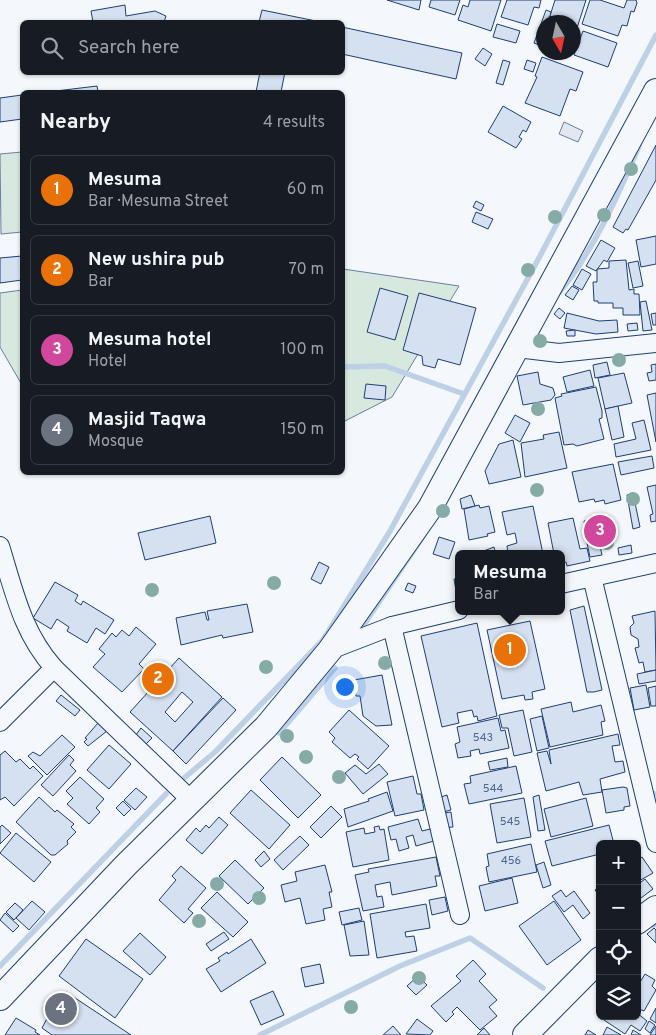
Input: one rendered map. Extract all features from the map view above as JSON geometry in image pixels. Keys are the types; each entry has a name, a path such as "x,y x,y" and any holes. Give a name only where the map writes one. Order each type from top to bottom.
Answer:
{"street":[{"path":"0,998 191,800 266,727 330,650 430,508 656,91"},
{"path":"517,348 559,353 656,343"},
{"path":"0,546 25,622 37,649 54,668 191,800"},
{"path":"565,583 656,564"},
{"path":"592,577 649,788 656,843"},
{"path":"330,650 392,626 455,611"},
{"path":"392,626 460,915"},
{"path":"0,722 54,668"},
{"path":"641,919 656,908"},
{"path":"525,1035 596,963"}],"shaded area":[{"path":"564,122 583,131 578,142 559,134"},
{"path":"20,152 20,232 1,234 0,154"},
{"path":"345,269 459,286 392,397 345,421"},
{"path":"20,290 20,382 0,347 0,293"}],"building":[{"path":"387,0 421,0 419,10"},
{"path":"431,0 460,0 455,15 429,7"},
{"path":"470,0 501,0 491,31 458,20 463,5 468,7"},
{"path":"507,0 541,0 539,8 534,7 528,25 501,17"},
{"path":"555,0 586,0 581,16 550,15"},
{"path":"590,0 600,0 624,8 627,0 636,0 637,3 634,12 631,11 627,26 622,25 618,36 582,24"},
{"path":"125,5 126,16 155,11 166,16 165,20 93,20 91,11"},
{"path":"262,10 311,20 260,20"},
{"path":"546,10 551,12 550,15 544,15"},
{"path":"497,24 520,31 516,43 493,37"},
{"path":"345,28 462,53 456,79 345,55"},
{"path":"583,31 617,43 608,67 581,57 581,36"},
{"path":"483,48 492,54 485,66 475,59"},
{"path":"503,60 510,62 503,85 496,83"},
{"path":"527,60 536,63 533,72 524,69"},
{"path":"541,60 550,60 583,72 576,91 570,89 560,116 525,103 537,77 535,76"},
{"path":"259,75 284,75 281,90 256,90"},
{"path":"97,86 98,90 64,90"},
{"path":"20,95 20,119 0,122 0,98"},
{"path":"503,106 531,122 526,132 523,130 519,137 522,139 516,148 488,132"},
{"path":"656,145 656,180 628,230 626,229 623,233 613,227"},
{"path":"476,201 484,205 481,211 473,207"},
{"path":"476,212 493,219 488,229 472,222"},
{"path":"656,236 656,264 641,267 636,240"},
{"path":"601,240 615,248 607,262 604,260 596,271 586,266"},
{"path":"20,256 20,280 0,283 0,258"},
{"path":"626,260 629,290 634,289 634,294 639,294 640,315 623,315 623,308 613,308 613,303 598,303 598,301 594,301 593,282 597,282 597,269 609,268 609,261"},
{"path":"638,261 643,286 633,288 628,263"},
{"path":"582,269 591,274 582,290 573,285"},
{"path":"572,286 579,290 573,300 565,295"},
{"path":"380,288 408,296 395,340 367,332"},
{"path":"419,293 476,308 460,365 438,359 435,368 423,365 422,356 403,350"},
{"path":"646,301 652,330 643,331 640,302"},
{"path":"559,308 565,313 560,319 554,314"},
{"path":"567,313 599,321 617,320 618,332 596,334 564,328"},
{"path":"656,313 656,325 653,325 651,314"},
{"path":"637,323 638,330 628,331 627,324"},
{"path":"575,330 575,336 567,336 566,331"},
{"path":"607,362 610,375 595,378 593,365"},
{"path":"656,364 656,380 649,381 647,373 652,372 651,365"},
{"path":"590,370 594,386 567,392 563,377"},
{"path":"538,372 540,384 553,388 555,395 551,400 523,405 517,376"},
{"path":"624,373 632,403 605,409 598,378"},
{"path":"366,384 386,386 385,400 364,398"},
{"path":"596,387 602,411 602,418 599,419 604,439 577,446 573,444 564,445 555,398 562,396 561,394"},
{"path":"656,393 656,442 647,395"},
{"path":"618,406 624,437 612,440 605,409"},
{"path":"515,415 530,423 520,442 505,433"},
{"path":"644,420 651,450 616,457 614,444 636,439 632,423"},
{"path":"559,432 567,468 525,477 521,443 544,439 543,435"},
{"path":"513,440 521,477 489,484 485,471 499,444"},
{"path":"652,456 654,468 621,475 618,462"},
{"path":"613,464 621,500 605,504 604,500 595,502 594,499 579,502 572,472"},
{"path":"656,485 656,521 651,522 650,515 653,514 647,487"},
{"path":"633,493 640,527 633,529 627,495"},
{"path":"471,495 475,506 462,509 460,499"},
{"path":"479,505 480,508 489,506 495,532 487,534 488,536 469,540 464,509"},
{"path":"533,506 542,550 508,550 507,546 517,543 515,533 507,535 502,512"},
{"path":"210,516 216,543 145,560 138,533"},
{"path":"573,518 580,549 587,548 590,561 567,566 565,562 565,550 553,550 548,523"},
{"path":"600,518 604,539 588,542 584,521"},
{"path":"439,537 455,542 449,559 433,554"},
{"path":"599,541 602,555 590,557 587,543"},
{"path":"631,545 632,553 619,555 618,548"},
{"path":"319,562 329,567 321,584 311,579"},
{"path":"55,582 78,595 75,601 81,605 83,601 114,620 105,634 96,628 87,643 67,631 69,627 57,619 51,629 33,618"},
{"path":"408,583 416,586 413,593 405,590"},
{"path":"247,604 253,632 223,638 222,635 181,645 176,618 205,612 207,620 209,620 207,611"},
{"path":"584,606 602,690 594,692 587,692 570,610"},
{"path":"655,611 656,670 645,672 643,662 639,663 635,648 639,647 638,639 631,635 630,627 634,623 632,616"},
{"path":"530,621 545,689 532,692 533,699 525,700 524,695 502,699 487,630"},
{"path":"477,623 497,716 478,721 477,716 474,717 472,710 457,713 459,723 442,727 421,636"},
{"path":"136,627 156,644 139,664 144,669 122,692 93,667 105,654 99,649 112,633 116,637 122,630 129,636"},
{"path":"179,658 222,697 173,751 130,712","holes":["182,692 193,702 175,722 165,712"]},
{"path":"656,670 656,681 639,684 637,674"},
{"path":"382,675 392,725 376,726 363,716 360,696 356,696 354,680"},
{"path":"646,685 650,707 634,710 630,688"},
{"path":"656,686 656,706 651,706 648,688"},
{"path":"61,695 80,710 75,716 56,701"},
{"path":"223,698 236,710 186,764 173,751"},
{"path":"571,702 573,712 601,705 605,721 601,722 603,735 550,747 541,709"},
{"path":"349,710 389,746 368,769 357,759 359,757 355,754 350,758 332,742 335,738 329,732"},
{"path":"523,710 532,752 514,756 508,728 502,728 499,715"},
{"path":"542,716 549,748 537,751 530,719"},
{"path":"498,718 501,731 505,730 509,748 480,754 479,749 470,751 471,756 458,758 455,744 460,742 457,727"},
{"path":"98,723 107,731 88,746 84,742 87,739 85,738"},
{"path":"141,728 152,738 146,744 136,735"},
{"path":"618,734 620,745 612,746 615,762 623,761 625,772 600,779 602,792 583,795 579,782 546,791 537,753 547,751 551,764 549,750"},
{"path":"62,735 75,747 47,775 28,756 33,752 40,756"},
{"path":"109,745 131,764 109,789 87,770"},
{"path":"5,751 16,762 20,759 30,769 33,766 43,776 14,806 5,797 0,800 0,755"},
{"path":"69,755 74,760 70,765 76,771 53,796 41,785"},
{"path":"282,757 321,795 298,818 260,780"},
{"path":"507,758 508,767 490,770 488,762"},
{"path":"379,764 388,774 363,794 345,773 355,765 366,774"},
{"path":"516,766 522,793 469,804 464,784 471,783 470,776"},
{"path":"413,776 417,794 421,794 424,810 395,816 387,782"},
{"path":"80,777 104,799 96,808 100,812 89,824 67,804 73,798 66,791"},
{"path":"136,788 147,797 135,810 124,800"},
{"path":"627,788 630,806 624,807 624,810 606,813 602,790"},
{"path":"251,790 290,825 269,849 230,813"},
{"path":"387,792 393,811 348,827 344,809 369,801 368,799"},
{"path":"447,795 451,810 439,813 435,799"},
{"path":"539,795 545,830 538,831 533,797"},
{"path":"39,797 55,812 57,810 74,824 71,827 76,832 67,841 68,844 55,855 51,855 16,822"},
{"path":"524,798 531,837 497,843 490,804"},
{"path":"586,798 593,826 551,837 544,809"},
{"path":"123,801 131,809 124,816 116,808"},
{"path":"331,806 342,817 321,838 310,827"},
{"path":"451,812 453,827 440,828 438,814"},
{"path":"219,817 228,825 202,854 186,840 196,828 200,832 206,825 209,828"},
{"path":"418,819 422,831 430,829 434,841 416,846 413,835 406,837 409,848 399,851 396,839 391,840 388,827"},
{"path":"2,825 11,833 0,844 0,827"},
{"path":"609,825 613,840 596,840 596,855 552,866 545,841"},
{"path":"379,826 380,830 384,829 389,860 353,867 346,832 364,828 365,834 375,832 374,827"},
{"path":"16,833 51,862 34,882 0,853"},
{"path":"300,836 309,845 283,870 274,860"},
{"path":"531,844 537,872 489,882 486,867 489,866 487,854"},
{"path":"264,851 270,859 261,867 255,860"},
{"path":"436,857 440,876 435,876 437,886 392,895 390,882 375,885 377,897 382,896 384,907 363,911 355,875 369,872 368,869"},
{"path":"641,858 653,873 641,880"},
{"path":"235,860 264,888 248,904 219,876"},
{"path":"544,862 551,885 543,888 536,865"},
{"path":"325,865 332,892 329,892 332,907 323,909 325,920 306,924 300,898 285,902 281,885 297,881 295,872"},
{"path":"181,866 206,888 188,909 193,913 184,923 159,900 176,880 172,876"},
{"path":"512,878 518,903 485,911 479,886"},
{"path":"645,879 653,889 641,898 641,885 641,882"},
{"path":"561,890 566,897 574,891 590,913 583,919 573,905 564,912 552,896"},
{"path":"217,892 248,922 233,937 201,908"},
{"path":"445,897 448,911 432,915 429,900"},
{"path":"32,901 45,912 29,930 16,918"},
{"path":"554,901 581,940 547,965 519,926"},
{"path":"15,903 23,910 14,920 6,912"},
{"path":"426,904 430,928 405,932 406,937 414,936 417,951 377,958 370,914"},
{"path":"359,908 362,920 342,925 339,912"},
{"path":"5,913 19,926 13,932 0,920"},
{"path":"364,921 369,955 350,956 344,925"},
{"path":"654,928 656,930 656,943 647,934"},
{"path":"224,932 229,939 211,951 206,944"},
{"path":"140,933 166,957 150,975 123,951"},
{"path":"86,939 143,979 115,1018 59,976"},
{"path":"251,939 266,963 221,992 206,969 220,961 218,958 227,952 228,954"},
{"path":"473,960 486,974 479,981 497,1000 489,1007 497,1016 480,1030 457,1007 452,1012 454,1014 446,1022 431,1006 461,981 456,976"},
{"path":"320,964 324,983 305,987 301,968"},
{"path":"645,974 655,980 652,986 656,990 644,1011 641,1010 641,980"},
{"path":"418,976 427,985 416,995 407,986"},
{"path":"273,991 284,1015 261,1025 250,1001"},
{"path":"66,992 131,1035 52,1035 42,1028 52,1009"},
{"path":"656,1008 656,1023 650,1019"},
{"path":"641,1016 647,1021 640,1031 631,1025 625,1034 604,1020 641,1020"},
{"path":"16,1018 36,1030 35,1032 40,1035 5,1035"},
{"path":"417,1019 433,1031 430,1035 406,1034"},
{"path":"649,1021 655,1025 650,1033 645,1029"},
{"path":"393,1026 401,1035 383,1035"},
{"path":"656,1026 656,1035 650,1035"},
{"path":"607,1027 621,1035 603,1035"},
{"path":"484,1028 490,1035 477,1035"},
{"path":"588,1030 596,1035 585,1035"},
{"path":"633,1030 641,1035 631,1035"}],"waterway":[{"path":"183,779 215,752 323,640 390,531 540,256 656,35"},
{"path":"557,295 593,243 623,184 639,146"},
{"path":"345,367 385,366 464,394"},
{"path":"363,626 424,535"},
{"path":"279,733 335,668"},
{"path":"0,966 166,794"},
{"path":"260,1035 400,966 470,938 543,988"}],"place":[{"name":"Mesuma hotel","path":"600,531"},
{"name":"Mesuma","path":"510,650"},
{"name":"New ushira pub","path":"158,679"},
{"name":"Masjid Taqwa","path":"61,1009"}]}
